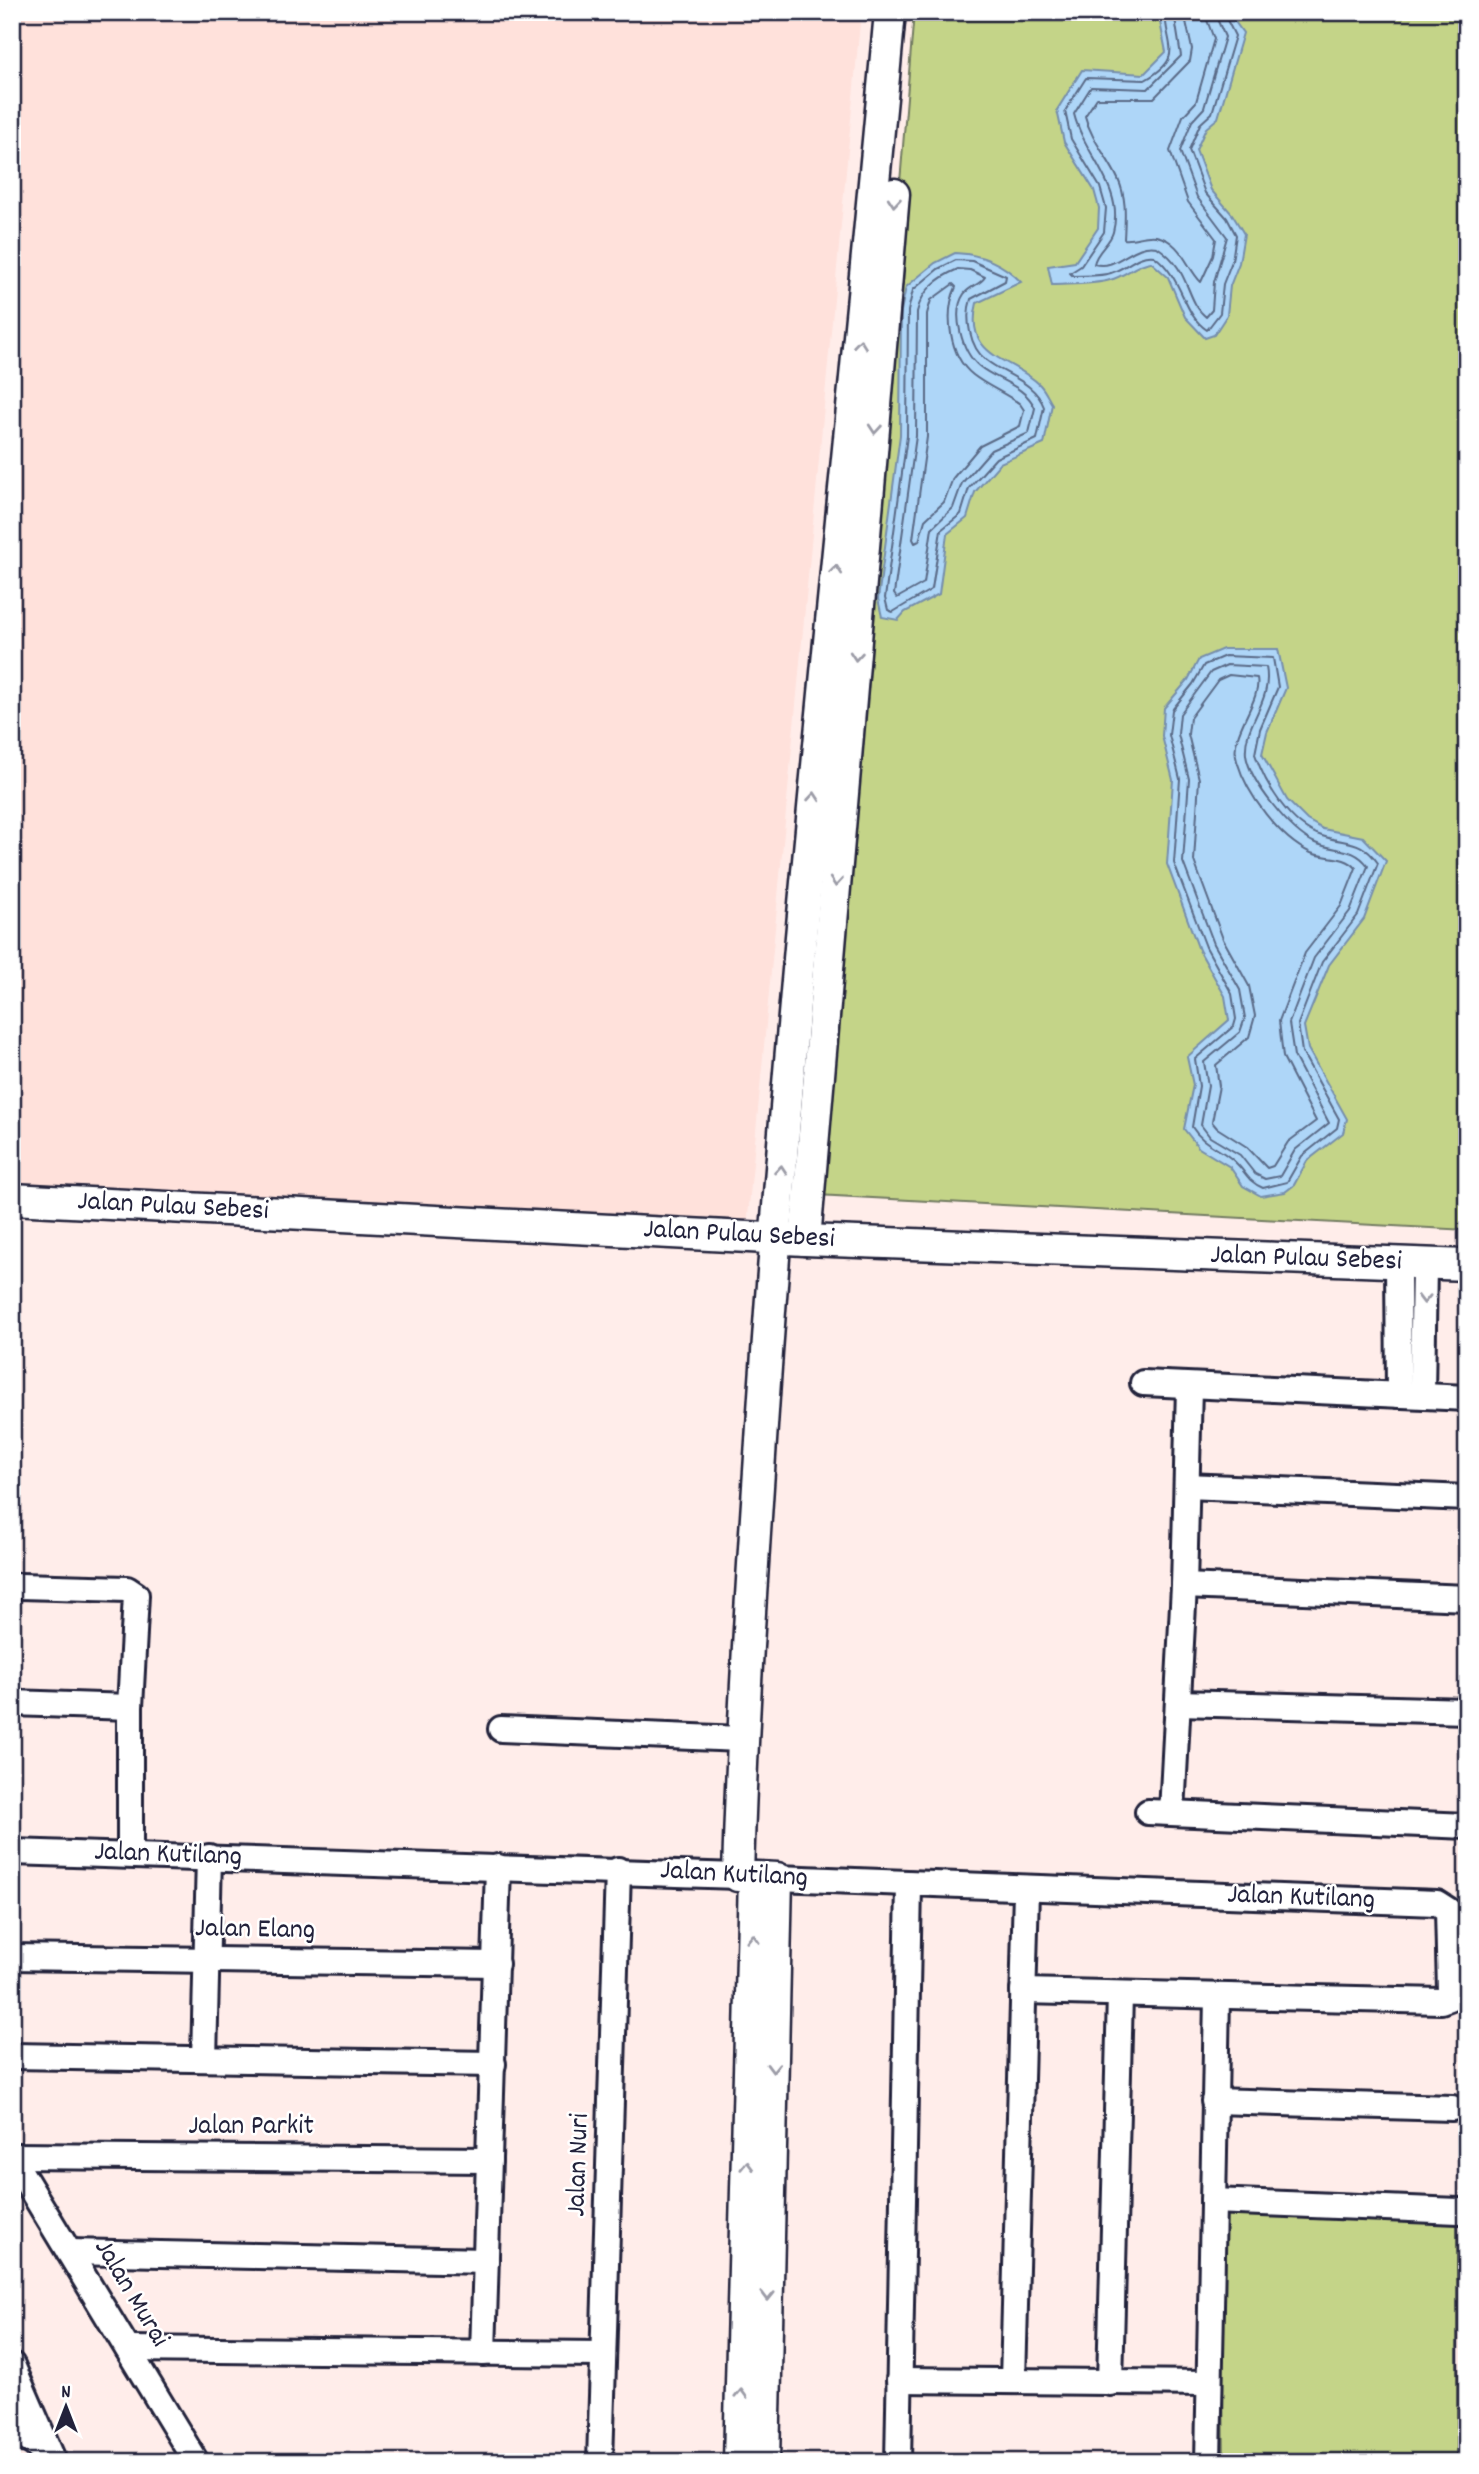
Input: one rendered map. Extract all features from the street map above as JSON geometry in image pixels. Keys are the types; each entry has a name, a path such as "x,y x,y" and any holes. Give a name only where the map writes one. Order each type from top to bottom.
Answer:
{"street":[{"path":"764,2462 762,2032 757,1877 741,1739 774,1238 890,12"},
{"path":"805,1240 911,12"},
{"name":"Jalan Pulau Sebesi","path":"12,1199 805,1240 1467,1265"},
{"path":"1410,1395 1411,1264"},
{"path":"1143,1383 1467,1398"},
{"path":"1189,1387 1178,1703 1160,1812 1467,1826"},
{"path":"1187,1486 1467,1498"},
{"path":"20,1586 127,1589 136,1595 130,1707 130,1855"},
{"path":"1184,1586 1467,1598"},
{"path":"12,1703 130,1707"},
{"path":"1178,1703 1467,1711"},
{"path":"501,1729 741,1739"},
{"name":"Jalan Kutilang","path":"12,1852 618,1870 1026,1890 1437,1903 1446,1907 1449,1916 1450,1992 1447,2000 1217,1997"},
{"path":"204,2059 209,1857"},
{"path":"483,2353 499,1867"},
{"name":"Jalan Nuri","path":"600,2462 618,1870"},
{"path":"898,2462 909,1885"},
{"path":"1013,2381 1026,1890"},
{"name":"Jalan Elang","path":"12,1957 496,1964"},
{"path":"1023,1991 1217,1997 1208,2462"},
{"path":"1110,2383 1120,1995"},
{"path":"739,2462 762,2032"},
{"path":"12,2056 493,2064"},
{"path":"1214,2101 1452,2108"},
{"name":"Jalan Parkit","path":"12,2157 489,2160"},
{"name":"Jalan Murai","path":"12,2157 195,2462"},
{"path":"1213,2201 1460,2211"},
{"path":"69,2252 486,2261"},
{"path":"128,2349 603,2354"},
{"path":"12,2365 52,2459"},
{"path":"899,2380 1209,2383"},
{"path":"12,2427 52,2459"}],"shaded area":[{"path":"12,12 861,12 747,1227 12,1189"}],"green space":[{"path":"914,12 1467,12 1467,1230 817,1195"},
{"path":"1221,2211 1457,2223 1457,2462 1224,2462"}],"water":[{"path":"1158,12 1228,12 1243,33 1218,118 1206,128 1196,150 1211,190 1232,214 1244,234 1239,263 1230,286 1227,315 1214,335 1205,338 1185,317 1168,277 1151,262 1110,280 1052,285 1048,266 1075,262 1098,228 1099,208 1094,190 1064,142 1057,110 1082,70 1144,74 1166,52"},
{"path":"955,253 974,255 991,261 1021,282 977,303 977,335 993,354 1040,385 1052,404 1044,444 1000,463 975,492 967,518 947,534 939,594 905,612 898,620 882,617 878,599 900,435 901,311 906,287 935,263"},
{"path":"1223,649 1278,649 1286,688 1267,732 1262,754 1287,800 1307,820 1323,829 1363,837 1386,861 1364,919 1329,965 1304,1026 1308,1049 1347,1119 1343,1133 1307,1161 1294,1185 1285,1192 1261,1196 1243,1186 1230,1167 1199,1148 1184,1129 1193,1085 1187,1057 1229,1020 1225,996 1199,950 1167,864 1173,780 1162,736 1164,708 1188,680 1199,659"}]}
